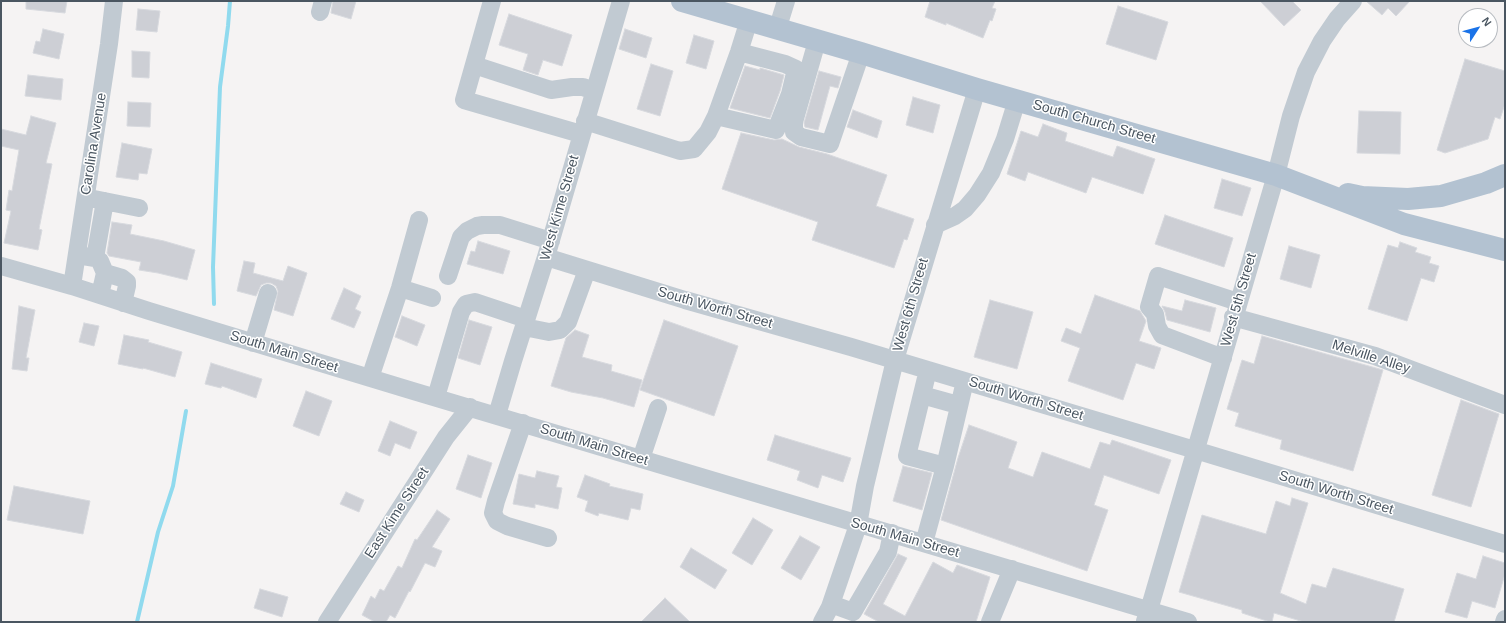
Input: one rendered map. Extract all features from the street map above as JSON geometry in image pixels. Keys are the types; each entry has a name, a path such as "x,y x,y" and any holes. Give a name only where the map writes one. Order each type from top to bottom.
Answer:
{"main road":[{"name":"South Church Street","path":"682,1 777,30 861,53 977,89 1276,175 1404,224 1505,250"},
{"path":"1276,175 1323,189 1362,197 1408,199 1441,196 1486,183 1505,175"}],"street":[{"name":"Carolina Avenue","path":"72,286 114,1"},
{"path":"492,1 464,100 680,151 694,149 708,132 716,116 739,52 748,20"},
{"name":"West Kime Street","path":"497,415 548,249 621,1"},
{"path":"777,30 786,1"},
{"name":"West 5th Street","path":"1147,616 1276,175 1291,116 1306,72 1322,41 1353,1"},
{"path":"716,116 776,130 790,94 796,69 811,39"},
{"path":"811,39 794,122 794,132 801,137 830,144 861,53"},
{"path":"739,52 785,64 796,69"},
{"path":"474,65 551,90 572,87 594,91"},
{"name":"West 6th Street","path":"822,622 831,604 858,525 865,486 895,360 934,225 977,89"},
{"path":"934,225 955,216 977,195 991,173 1005,139 1017,100"},
{"path":"86,198 139,208"},
{"path":"95,258 105,201"},
{"path":"370,378 400,288 419,220"},
{"name":"South Worth Street","path":"448,276 461,237 477,226 500,225 587,270 685,300 895,360 1505,544"},
{"path":"77,255 95,258 100,261 105,273 100,295"},
{"name":"South Main Street","path":"1,266 72,286 253,343 497,415 858,525 892,533 1012,569 1147,616 1188,622"},
{"path":"436,398 461,312 466,304 475,302 549,332 560,330 568,322 587,270"},
{"path":"105,273 122,278 127,282 123,303"},
{"name":"Melville Alley","path":"1223,358 1162,335 1157,326 1155,314 1149,307 1158,276 1236,310 1375,356 1505,405"},
{"path":"400,288 432,298"},
{"path":"253,343 268,294"},
{"path":"928,370 907,456 945,466"},
{"path":"924,543 945,466 965,381"},
{"path":"922,395 958,406"},
{"name":"East Kime Street","path":"327,622 446,437 470,407"},
{"path":"641,459 658,408"},
{"path":"523,423 493,513 497,520 507,526 548,538"},
{"path":"831,604 856,617 888,552 892,533"},
{"path":"990,622 1012,569"}],"building":[{"path":"26,1 67,1 65,13 26,9"},
{"path":"333,1 356,1 351,19 331,13"},
{"path":"930,1 995,1 992,8 996,9 992,21 990,20 983,38 946,23 946,25 925,17"},
{"path":"1260,1 1292,1 1301,10 1284,26"},
{"path":"1366,1 1410,1 1396,16 1388,8 1382,15"},
{"path":"1118,6 1168,22 1156,60 1106,44"},
{"path":"138,9 160,11 157,32 136,30"},
{"path":"509,14 572,35 562,66 543,60 538,75 523,70 528,54 499,45"},
{"path":"43,29 64,34 59,59 33,53 36,41 40,42"},
{"path":"625,29 652,38 646,58 619,49"},
{"path":"694,35 714,41 706,69 686,63"},
{"path":"132,51 150,52 149,78 132,77"},
{"path":"1465,59 1505,71 1505,104 1500,119 1495,117 1488,139 1445,153 1437,150"},
{"path":"651,64 673,71 660,116 637,109"},
{"path":"745,66 760,70 760,68 784,75 770,118 730,108"},
{"path":"819,71 841,77 838,88 830,86 818,130 805,127 804,123"},
{"path":"28,75 63,79 61,100 25,96"},
{"path":"913,97 940,105 933,133 906,125"},
{"path":"128,102 151,103 150,127 127,126"},
{"path":"853,110 882,121 877,138 847,127"},
{"path":"1359,111 1401,112 1400,154 1357,153"},
{"path":"31,116 56,123 46,163 52,164 39,229 42,230 38,250 4,243 11,211 6,210 9,190 12,191 19,150 1,146 1,129 26,135"},
{"path":"1043,124 1067,133 1065,141 1113,157 1117,146 1155,159 1143,194 1092,177 1086,193 1028,172 1025,181 1007,174 1021,131 1038,137"},
{"path":"741,133 774,140 782,139 799,147 827,154 887,175 876,206 914,219 907,240 904,239 894,268 812,240 818,222 722,189"},
{"path":"122,143 152,149 147,174 139,173 138,180 116,177"},
{"path":"1222,179 1251,188 1242,216 1214,208"},
{"path":"1165,215 1233,238 1224,267 1155,244"},
{"path":"112,222 132,225 130,234 164,241 195,250 187,280 139,270 141,262 109,256 107,253"},
{"path":"478,241 510,251 503,274 467,264 471,251 475,252"},
{"path":"1400,242 1417,248 1415,252 1431,257 1429,263 1439,266 1434,282 1421,278 1407,321 1368,309 1388,245 1398,248"},
{"path":"1289,246 1320,255 1311,288 1280,279"},
{"path":"244,261 255,263 253,273 283,281 288,266 307,273 293,316 274,310 278,291 276,286 271,283 261,285 256,296 237,291"},
{"path":"344,288 361,296 355,309 361,312 354,328 331,319"},
{"path":"1095,295 1140,311 1146,321 1139,341 1161,348 1154,369 1136,363 1123,400 1068,381 1080,348 1061,341 1066,328 1081,334"},
{"path":"990,300 1033,312 1017,369 974,357"},
{"path":"1185,300 1216,308 1210,332 1167,320 1162,306 1182,311"},
{"path":"19,306 35,310 26,358 29,358 27,371 12,369"},
{"path":"402,316 425,325 417,346 395,337"},
{"path":"469,320 492,327 480,365 458,358"},
{"path":"664,320 738,346 714,416 640,390"},
{"path":"84,323 99,326 94,346 79,342"},
{"path":"575,330 589,335 582,357 612,365 611,371 642,380 634,407 551,386 566,338"},
{"path":"124,335 149,340 148,342 182,352 175,377 143,368 118,364"},
{"path":"1262,336 1383,370 1353,471 1280,449 1282,440 1235,426 1239,413 1227,409 1242,360 1254,364"},
{"path":"211,363 262,379 256,398 222,386 221,388 205,384"},
{"path":"306,391 332,401 319,436 293,426"},
{"path":"1461,400 1499,414 1471,507 1432,495"},
{"path":"390,421 417,432 410,449 395,443 390,456 378,451"},
{"path":"969,425 1017,442 1008,468 1033,477 1042,452 1090,469 1100,442 1110,445 1112,440 1171,460 1159,494 1104,475 1094,505 1108,510 1087,571 941,520 958,458"},
{"path":"775,435 851,458 843,482 822,475 818,488 797,480 800,471 767,460"},
{"path":"468,455 492,463 481,498 456,489"},
{"path":"903,466 932,473 922,510 893,501"},
{"path":"537,471 559,476 556,487 562,488 558,509 535,504 535,508 513,504 519,474 535,478"},
{"path":"585,475 610,484 609,486 643,494 640,510 631,508 628,520 599,513 598,516 585,511 588,501 577,497"},
{"path":"14,486 90,501 83,534 7,520"},
{"path":"346,492 364,500 359,512 340,504"},
{"path":"1292,498 1308,503 1280,593 1306,604 1312,584 1326,588 1333,568 1404,589 1394,622 1304,622 1274,613 1272,622 1270,622 1242,613 1242,610 1179,592 1202,515 1266,534 1276,501 1290,506"},
{"path":"437,510 450,519 432,547 442,551 435,567 425,563 395,618 390,615 386,622 375,622 362,615 371,596 375,599 380,589 384,591 398,566 402,568 415,539 417,540"},
{"path":"753,518 773,530 752,565 732,553"},
{"path":"800,536 820,547 801,580 781,568"},
{"path":"691,548 727,570 715,589 680,567"},
{"path":"898,554 907,558 883,604 905,616 933,562 953,573 957,565 990,577 976,622 879,622 864,614"},
{"path":"1483,556 1505,563 1505,574 1495,608 1472,601 1467,618 1445,612 1457,573 1476,579"},
{"path":"260,589 288,597 282,617 254,608"},
{"path":"665,598 690,622 641,622"}],"waterway":[{"path":"214,304 213,267 220,87 230,1"},
{"path":"137,622 158,532 173,486 186,411"}]}
